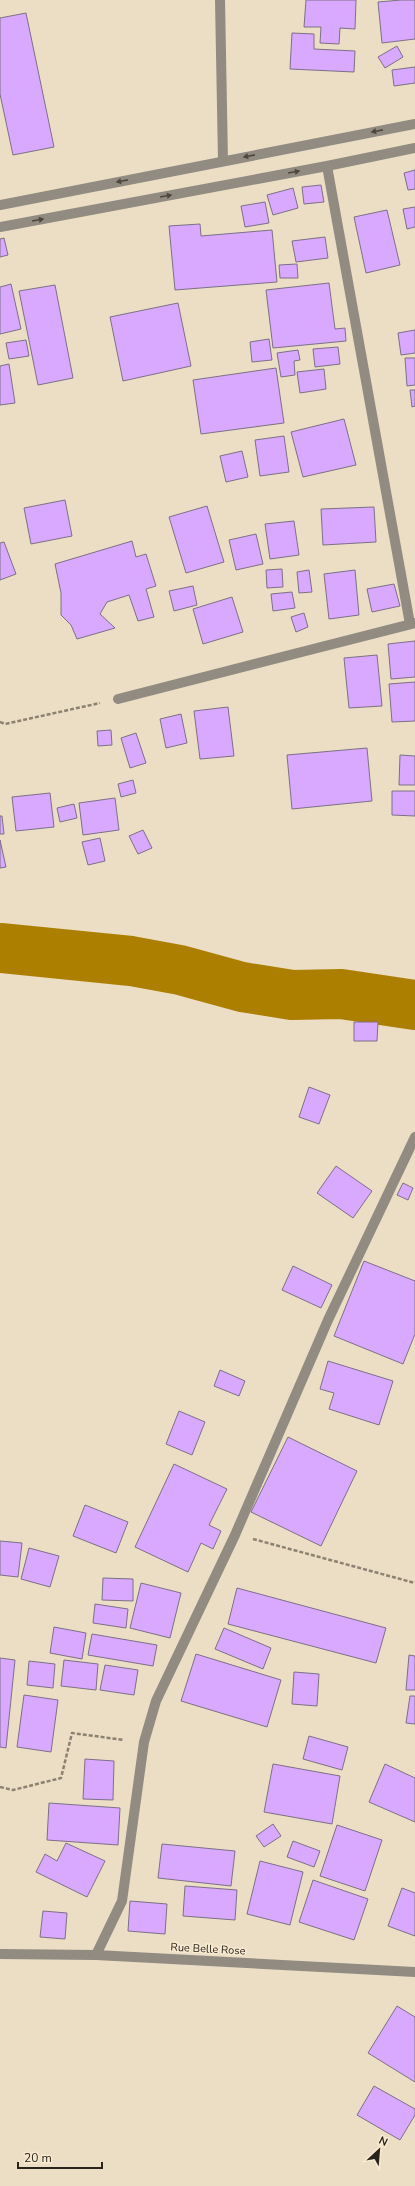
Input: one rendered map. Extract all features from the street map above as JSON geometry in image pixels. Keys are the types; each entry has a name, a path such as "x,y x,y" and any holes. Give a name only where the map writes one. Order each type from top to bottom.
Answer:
{"street":[{"path":"220,0 223,162"},
{"path":"0,205 415,124"},
{"path":"0,227 327,166 415,148"},
{"path":"118,699 412,623 327,166"},
{"path":"96,1955 122,1901 144,1742 156,1701 236,1535 328,1320 415,1137"},
{"name":"Rue Belle Rose","path":"0,1954 96,1955 415,1972"}],"path":[{"path":"0,722 5,724 118,699"},
{"path":"236,1535 415,1583"},
{"path":"0,1787 13,1790 61,1778 72,1733 144,1742"}],"building":[{"path":"306,0 356,0 355,29 340,28 339,44 320,43 321,27 304,27"},
{"path":"415,0 415,39 382,43 378,2"},
{"path":"26,13 54,147 13,155 0,94 0,18"},
{"path":"292,33 314,34 314,49 355,51 354,72 290,69"},
{"path":"397,46 403,57 385,68 378,57"},
{"path":"415,67 415,83 394,86 392,70"},
{"path":"415,170 415,189 408,190 404,173"},
{"path":"321,185 324,202 304,204 302,187"},
{"path":"293,188 298,208 273,215 267,195"},
{"path":"265,202 269,223 245,227 241,206"},
{"path":"415,207 415,227 407,229 403,209"},
{"path":"387,210 400,265 366,273 354,217"},
{"path":"200,224 201,236 272,230 277,282 175,290 169,226"},
{"path":"325,237 328,258 296,262 292,241"},
{"path":"4,238 8,255 0,257 0,239"},
{"path":"297,264 298,278 280,278 279,265"},
{"path":"329,283 335,329 345,328 346,341 273,348 266,290"},
{"path":"11,284 21,329 0,334 0,287"},
{"path":"55,285 73,378 38,385 19,291"},
{"path":"178,303 191,366 123,381 110,317"},
{"path":"415,330 415,353 401,355 398,333"},
{"path":"269,339 272,360 252,362 250,342"},
{"path":"26,340 29,356 9,359 6,343"},
{"path":"338,347 340,364 315,367 313,349"},
{"path":"298,350 300,360 294,361 295,375 281,377 277,353"},
{"path":"405,358 415,358 415,385 407,386"},
{"path":"9,364 15,403 0,405 0,366"},
{"path":"276,368 284,423 201,434 193,380"},
{"path":"324,369 326,389 300,393 297,372"},
{"path":"410,390 415,390 415,406 412,407"},
{"path":"344,419 356,465 303,477 291,432"},
{"path":"284,436 289,472 260,476 255,440"},
{"path":"242,451 248,477 226,482 220,456"},
{"path":"65,500 72,536 31,544 24,508"},
{"path":"207,506 224,562 186,573 169,517"},
{"path":"374,507 376,542 323,545 321,509"},
{"path":"294,521 299,555 270,559 265,524"},
{"path":"256,534 263,564 236,570 229,540"},
{"path":"132,541 136,557 146,554 156,586 146,589 154,617 138,621 129,595 107,602 100,614 115,628 77,639 71,625 61,615 61,593 55,564"},
{"path":"4,542 16,574 0,580 0,543"},
{"path":"282,569 283,587 267,588 266,570"},
{"path":"309,570 312,592 299,593 297,572"},
{"path":"355,570 359,615 329,619 324,574"},
{"path":"394,584 400,606 372,612 367,589"},
{"path":"193,586 197,605 174,611 169,591"},
{"path":"292,592 295,608 273,611 271,594"},
{"path":"232,597 243,632 203,644 193,609"},
{"path":"304,613 308,627 296,632 291,617"},
{"path":"415,641 415,677 391,679 388,644"},
{"path":"377,655 382,706 349,708 344,658"},
{"path":"415,682 415,721 392,722 389,684"},
{"path":"228,707 234,756 200,759 194,711"},
{"path":"181,714 187,743 166,748 160,719"},
{"path":"111,730 112,745 98,746 97,731"},
{"path":"136,733 146,763 130,768 121,738"},
{"path":"367,748 372,801 292,809 287,755"},
{"path":"400,755 415,756 415,785 399,785"},
{"path":"133,780 136,793 121,797 118,784"},
{"path":"392,791 415,791 415,816 392,815"},
{"path":"50,793 54,827 16,831 12,797"},
{"path":"115,798 119,830 83,835 79,803"},
{"path":"74,804 77,818 60,822 57,808"},
{"path":"0,816 2,816 4,834 0,834"},
{"path":"143,830 152,848 138,854 129,836"},
{"path":"100,838 105,861 88,865 82,842"},
{"path":"0,840 6,867 0,868"},
{"path":"354,1022 378,1022 377,1041 354,1041"},
{"path":"309,1087 330,1095 319,1124 299,1117"},
{"path":"336,1166 372,1191 353,1218 317,1193"},
{"path":"403,1183 413,1188 408,1200 397,1195"},
{"path":"364,1261 415,1281 415,1334 403,1364 334,1336"},
{"path":"293,1266 332,1285 321,1308 282,1290"},
{"path":"328,1361 393,1381 379,1425 329,1409 334,1393 320,1389"},
{"path":"220,1370 245,1381 239,1396 214,1386"},
{"path":"179,1411 205,1422 192,1455 166,1444"},
{"path":"288,1437 357,1471 321,1546 251,1512"},
{"path":"174,1464 227,1489 209,1525 221,1531 213,1549 201,1543 188,1572 135,1547"},
{"path":"85,1505 128,1522 116,1553 73,1536"},
{"path":"0,1541 22,1543 18,1577 0,1575"},
{"path":"29,1548 59,1556 50,1587 21,1579"},
{"path":"103,1578 133,1579 133,1601 102,1600"},
{"path":"141,1583 181,1593 170,1638 130,1628"},
{"path":"237,1588 386,1628 376,1663 228,1624"},
{"path":"95,1604 128,1609 126,1628 93,1623"},
{"path":"54,1627 86,1633 82,1659 50,1653"},
{"path":"224,1628 271,1648 263,1669 215,1649"},
{"path":"92,1634 157,1645 153,1666 88,1655"},
{"path":"196,1654 281,1680 267,1727 181,1701"},
{"path":"409,1655 415,1656 415,1690 406,1690"},
{"path":"0,1658 15,1660 6,1748 0,1747"},
{"path":"64,1660 98,1664 96,1690 61,1686"},
{"path":"29,1661 55,1664 53,1688 27,1685"},
{"path":"105,1665 138,1670 134,1695 100,1690"},
{"path":"294,1672 319,1674 317,1706 292,1704"},
{"path":"24,1695 58,1700 51,1752 17,1747"},
{"path":"410,1696 415,1696 415,1724 406,1723"},
{"path":"309,1736 348,1747 342,1770 303,1759"},
{"path":"85,1759 114,1761 113,1800 83,1799"},
{"path":"273,1764 340,1776 332,1824 264,1812"},
{"path":"385,1764 415,1778 415,1822 369,1802"},
{"path":"49,1803 120,1808 118,1845 47,1840"},
{"path":"273,1824 281,1836 264,1847 256,1836"},
{"path":"337,1825 382,1840 365,1891 320,1876"},
{"path":"293,1841 320,1851 314,1867 287,1857"},
{"path":"66,1843 105,1861 87,1897 36,1872 45,1854 57,1861"},
{"path":"162,1844 235,1851 231,1886 158,1878"},
{"path":"260,1861 303,1872 290,1925 247,1914"},
{"path":"313,1880 368,1899 354,1940 299,1922"},
{"path":"185,1886 237,1890 235,1920 183,1916"},
{"path":"402,1888 415,1893 415,1936 388,1926"},
{"path":"130,1901 167,1904 165,1934 128,1931"},
{"path":"43,1911 67,1913 65,1939 40,1937"},
{"path":"397,2006 415,2017 415,2082 368,2053"},
{"path":"374,2086 415,2109 415,2115 400,2140 357,2115"}],"waterway":[{"path":"0,948 131,961 180,970 242,987 292,995 341,994 415,1005"}]}
